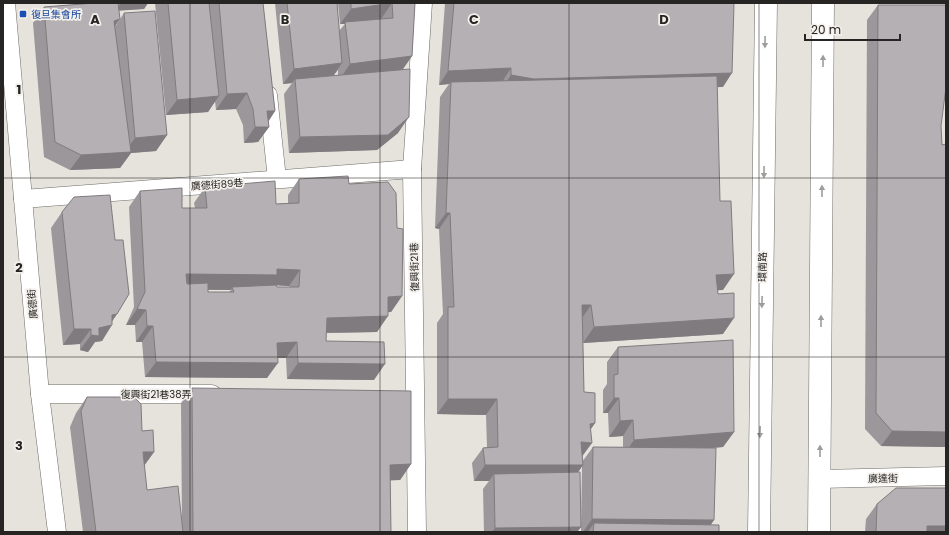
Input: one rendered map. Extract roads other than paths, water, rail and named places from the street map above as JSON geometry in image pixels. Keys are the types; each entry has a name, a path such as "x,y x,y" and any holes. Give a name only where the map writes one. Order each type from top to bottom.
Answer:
{"main road":[{"name":"環南路","path":"759,532 766,3"},
{"path":"819,532 823,3"}],"lane":[{"name":"廣德街","path":"6,3 40,394 57,532"},
{"name":"復興街21巷","path":"417,532 408,391 412,169 423,3"},
{"path":"266,80 277,179"},
{"name":"廣德街89巷","path":"22,199 412,169"},
{"name":"復興街21巷38弄","path":"40,394 228,394"},
{"name":"廣達街","path":"820,479 946,476"}],"place":[{"name":"復旦集會所","path":"23,14"}]}
